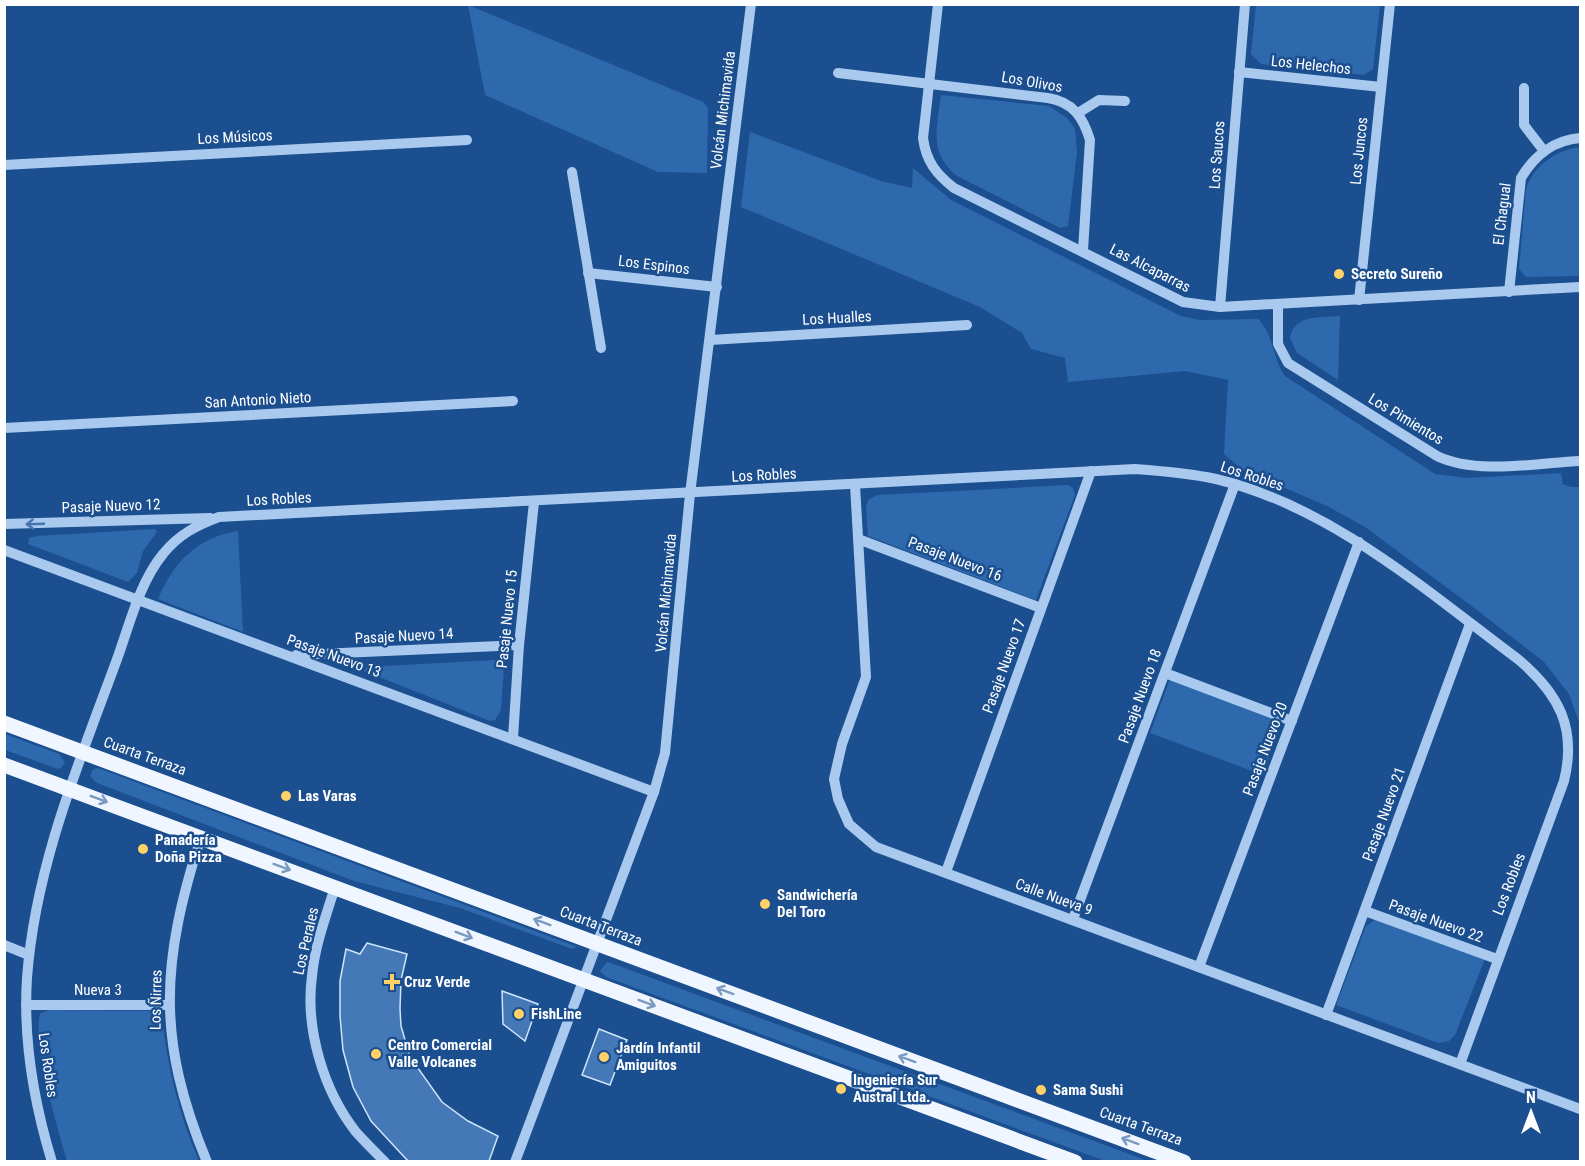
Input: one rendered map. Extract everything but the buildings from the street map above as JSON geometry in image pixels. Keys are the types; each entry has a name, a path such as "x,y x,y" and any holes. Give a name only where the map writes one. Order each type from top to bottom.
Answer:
{"main road":[{"name":"Cuarta Terraza","path":"4,723 1184,1161"},
{"path":"4,765 1075,1161"}],"street":[{"path":"745,4 751,5"},
{"name":"Las Alcaparras","path":"938,4 924,149 930,164 942,179 954,188 1184,302 1220,308 1581,287"},
{"name":"Los Saucos","path":"1220,308 1245,4"},
{"name":"Los Juncos","path":"1359,300 1390,4"},
{"name":"Volcán Michimavida","path":"514,1161 654,792 669,730 690,494 751,5"},
{"name":"Los Helechos","path":"1239,72 1381,87"},
{"name":"Los Olivos","path":"838,73 1057,99 1078,113"},
{"path":"1524,88 1524,125 1544,151"},
{"path":"1083,250 1090,140 1078,113 1099,100 1125,101"},
{"name":"El Chagual","path":"1509,292 1521,178 1527,168 1544,151 1562,142 1581,138"},
{"name":"Los Músicos","path":"4,165 467,140"},
{"path":"572,172 601,348"},
{"name":"Los Espinos","path":"588,273 717,288"},
{"name":"Los Pimientos","path":"1278,305 1278,344 1288,363 1437,456 1459,465 1479,466 1581,461"},
{"name":"Los Hualles","path":"710,340 966,326"},
{"name":"San Antonio Nieto","path":"4,428 513,401"},
{"name":"Los Robles","path":"52,1161 30,1068 26,1005 33,917 45,866 83,752 139,600 156,564 173,543 200,524 219,517 690,494 1091,471 1168,471 1235,484 1281,501 1359,542 1470,624 1542,680 1562,713 1568,739 1568,766 1564,781 1460,1064"},
{"name":"Pasaje Nuevo 17","path":"946,872 1091,471"},
{"name":"Pasaje Nuevo 18","path":"1073,919 1235,484"},
{"name":"Calle Nueva 9","path":"855,485 866,677 836,765 834,779 838,799 849,824 876,847 1073,919 1326,1016 1581,1108"},
{"name":"Pasaje Nuevo 15","path":"513,738 519,645 534,502"},
{"name":"Pasaje Nuevo 12","path":"4,524 219,517"},
{"name":"Pasaje Nuevo 16","path":"858,539 1041,608"},
{"name":"Pasaje Nuevo 20","path":"1199,967 1359,542"},
{"name":"Pasaje Nuevo 13","path":"4,550 654,792"},
{"name":"Pasaje Nuevo 21","path":"1326,1016 1470,624"},
{"name":"Pasaje Nuevo 14","path":"289,656 519,645"},
{"path":"1165,673 1292,721"},
{"name":"Los Ñirres","path":"201,837 185,890 175,937 169,1026 178,1080 207,1161"},
{"name":"Los Perales","path":"335,887 318,939 311,978 312,1018 319,1058 336,1100 356,1131 385,1161"},
{"name":"Pasaje Nuevo 22","path":"1365,911 1497,959"},
{"path":"4,945 29,955"},
{"name":"Nueva 3","path":"26,1005 169,1005"}],"shaded area":[{"path":"468,5 703,102 708,108 707,173 658,172 485,95"},
{"path":"1256,5 1380,5 1373,69 1364,75 1261,64 1251,54"},
{"path":"941,95 1049,106 1067,118 1075,129 1077,152 1068,226 1060,228 957,176 948,167 938,149 937,139"},
{"path":"750,132 881,181 912,188 913,168 951,200 1181,316 1200,320 1258,319 1267,332 1285,376 1435,474 1467,478 1561,473 1563,484 1580,487 1580,725 1569,694 1544,662 1469,604 1365,527 1327,506 1243,470 1224,454 1228,380 1185,371 1068,382 1065,358 1031,349 1022,333 980,307 741,207"},
{"path":"1580,147 1580,276 1526,277 1519,269 1526,189 1534,173 1547,160 1563,151"},
{"path":"1340,316 1338,380 1297,353 1290,338 1292,330 1302,321"},
{"path":"1068,485 1073,488 1075,495 1036,600 868,536 866,506 869,499 878,495"},
{"path":"155,529 157,532 143,551 137,573 128,582 28,544 29,538 37,536"},
{"path":"238,531 243,632 158,599 171,573 189,553 210,539"},
{"path":"495,660 504,667 501,710 495,720 490,721 364,671 367,667"},
{"path":"1170,679 1282,723 1263,775 1150,733"},
{"path":"5,734 59,754 65,763 60,769 55,768 5,750"},
{"path":"98,768 577,947 572,949 460,908 354,881 97,783 90,776 93,769"},
{"path":"1376,919 1485,959 1455,1035 1449,1041 1438,1043 1336,1005 1366,926"},
{"path":"607,962 1148,1161 1105,1161 606,977 600,971"},
{"path":"49,1010 149,1011 162,1019 175,1092 199,1161 67,1161 47,1087 40,1045 38,1027 40,1014"}],"place":[{"name":"Secreto Sureño","path":"1339,274"},
{"name":"Las Varas","path":"286,796"},
{"name":"Panadería Doña Pizza","path":"143,849"},
{"name":"Sandwichería Del Toro","path":"765,904"},
{"name":"Cruz Verde","path":"392,982"},
{"name":"FishLine","path":"519,1014"},
{"name":"Centro Comercial Valle Volcanes","path":"376,1054"},
{"name":"Jardín Infantil Amiguitos","path":"604,1057"},
{"name":"Ingeniería Sur Austral Ltda.","path":"841,1089"},
{"name":"Sama Sushi","path":"1041,1090"}]}
